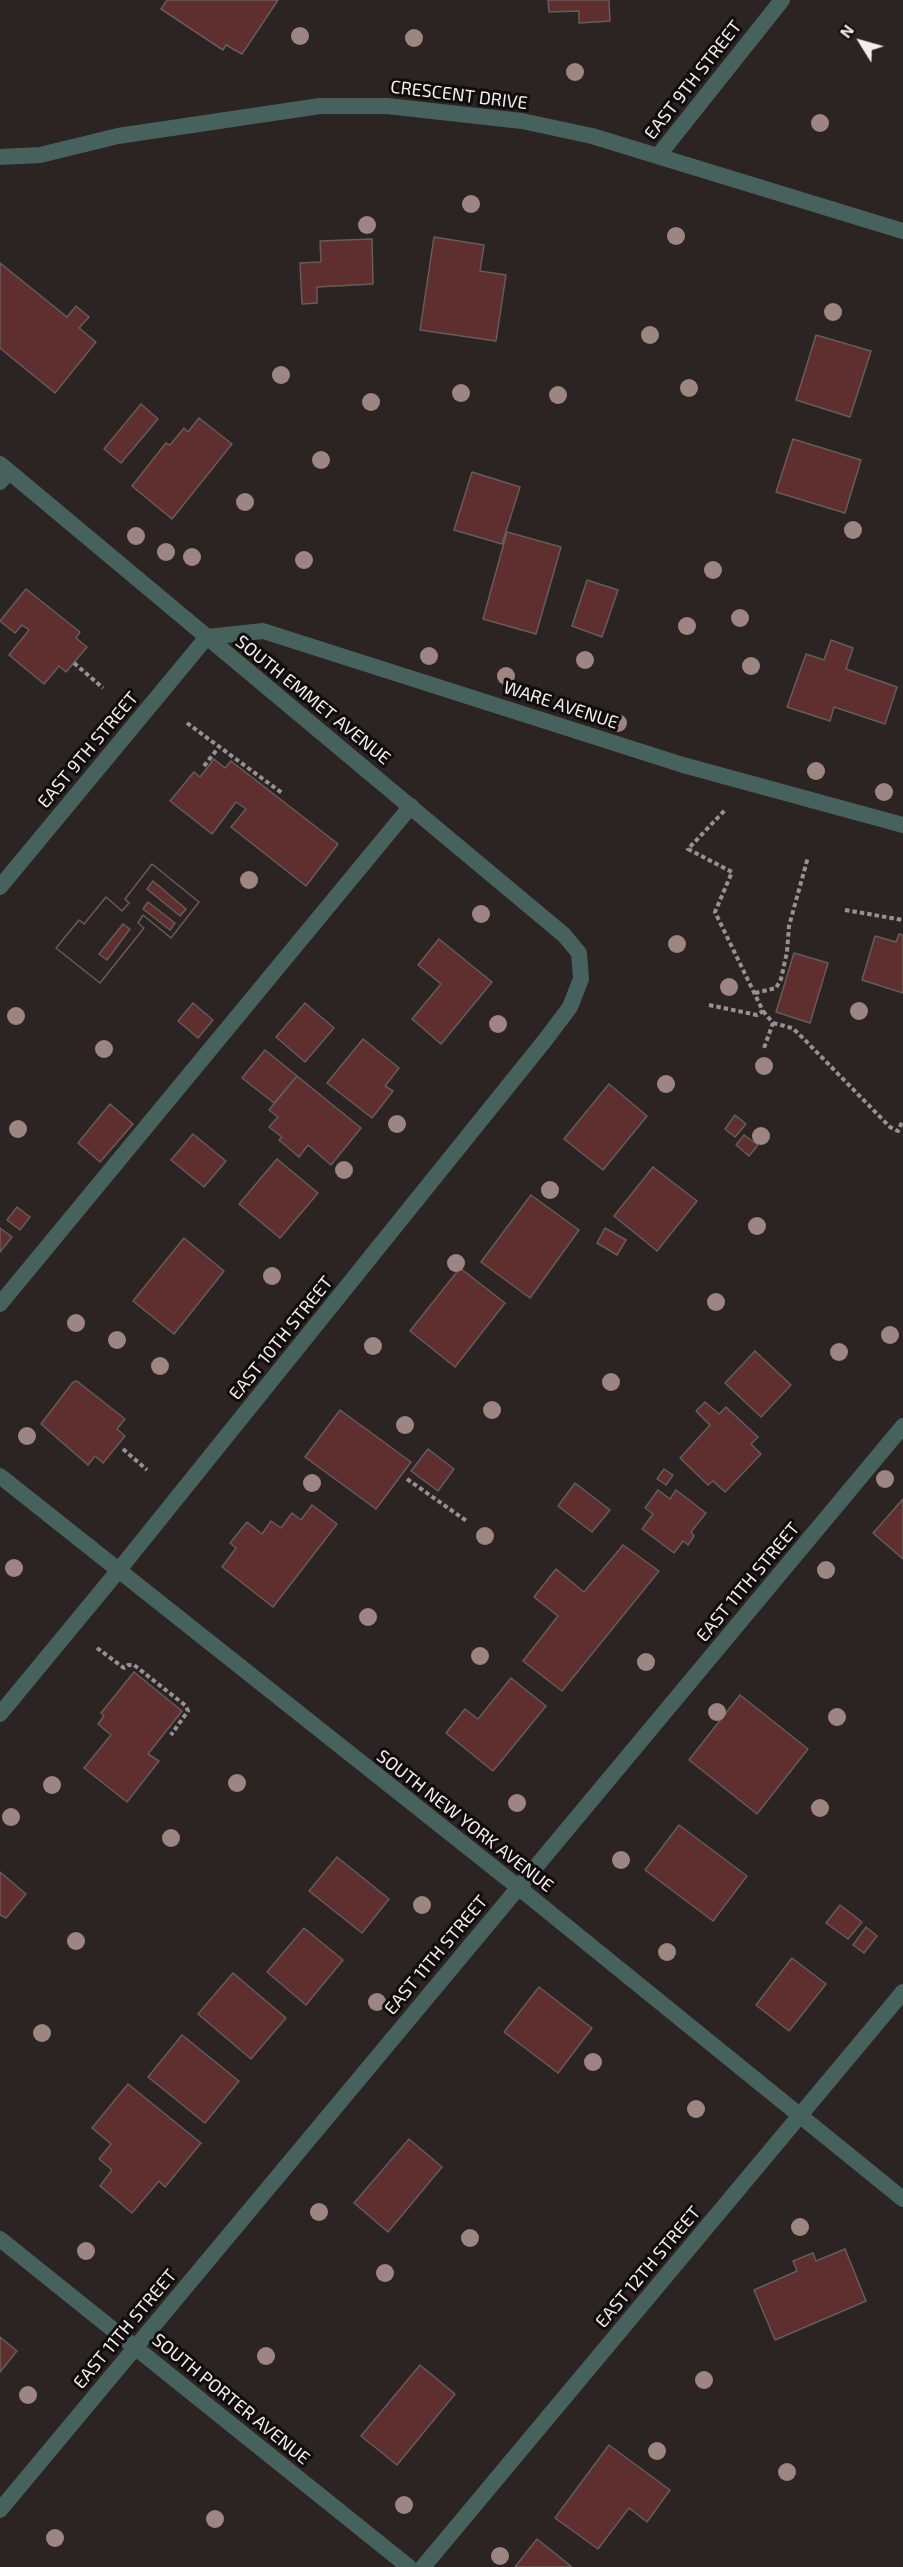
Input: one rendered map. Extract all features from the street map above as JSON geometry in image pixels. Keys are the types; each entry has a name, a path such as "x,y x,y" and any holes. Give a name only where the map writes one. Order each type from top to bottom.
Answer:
{"street":[{"name":"EAST 9TH STREET","path":"658,156 782,0"},
{"name":"CRESCENT DRIVE","path":"0,158 40,154 118,136 320,106 409,108 522,121 592,136 903,231"},
{"name":"SOUTH EMMET AVENUE","path":"3,473 207,637 564,934 579,953 582,979"},
{"name":"WARE AVENUE","path":"207,637 263,631 683,765 903,825"},
{"name":"EAST 9TH STREET","path":"0,887 207,637"},
{"path":"0,1304 411,806"},
{"name":"EAST 10TH STREET","path":"0,1714 118,1571 546,1039 570,1007 582,979"},
{"name":"EAST 11TH STREET","path":"0,2510 903,1426"},
{"name":"SOUTH NEW YORK AVENUE","path":"0,1476 518,1887 903,2199"},
{"name":"EAST 12TH STREET","path":"423,2567 903,1992"},
{"name":"SOUTH PORTER AVENUE","path":"0,2238 410,2567"}],"path":[{"path":"74,663 103,688"},
{"path":"187,723 282,793"},
{"path":"204,766 219,747"},
{"path":"725,810 688,849 732,872 715,912 763,1011 772,1023 792,1028 798,1033 890,1127 898,1131 903,1120"},
{"path":"755,993 776,988 781,979 788,952 789,926 808,857"},
{"path":"845,910 903,921"},
{"path":"709,1005 758,1015 763,1011"},
{"path":"764,1048 772,1023"},
{"path":"123,1449 147,1470"},
{"path":"407,1479 468,1522"},
{"path":"97,1648 124,1668 134,1665 186,1706 188,1711 171,1735"}],"building":[{"path":"167,0 278,0 242,54 226,45 223,50 161,9"},
{"path":"548,0 609,0 610,21 579,23 579,11 549,12"},
{"path":"434,237 484,245 480,271 506,275 496,341 420,330"},
{"path":"372,239 373,284 317,287 317,303 302,304 300,263 321,262 320,241"},
{"path":"0,263 67,317 76,306 89,317 79,328 96,342 55,393 0,348"},
{"path":"816,335 871,351 850,417 796,400"},
{"path":"141,404 158,419 121,463 104,449"},
{"path":"199,418 232,444 172,519 132,486 166,443 170,445 184,428 188,432"},
{"path":"793,439 861,460 845,513 776,492"},
{"path":"472,472 520,487 502,544 454,530"},
{"path":"507,532 561,547 536,634 483,619"},
{"path":"587,580 618,590 602,637 572,626"},
{"path":"26,589 80,632 76,638 87,647 66,672 59,666 44,684 9,655 29,630 22,625 15,633 0,621"},
{"path":"831,640 853,648 846,669 897,687 885,724 834,707 830,721 787,707 806,654 824,660"},
{"path":"214,759 225,768 231,761 338,844 306,886 231,827 246,809 236,802 212,834 170,801 194,772 200,777"},
{"path":"152,864 199,902 171,938 143,915 138,923 144,928 100,983 56,948 79,920 84,924 106,897 122,911 129,903 125,899","holes":["153,881 186,909 180,916 147,889","148,902 175,923 170,930 143,909","123,924 130,929 107,960 99,954"]},
{"path":"152,864 199,902 171,938 143,915 138,923 144,928 100,983 56,948 79,920 84,924 106,897 122,911 129,903 125,899"},
{"path":"899,934 903,935 903,993 862,980 875,936 896,942"},
{"path":"439,939 492,982 441,1044 412,1019 441,984 418,965"},
{"path":"794,953 828,963 810,1023 776,1012"},
{"path":"193,1003 213,1020 198,1038 178,1021"},
{"path":"305,1003 334,1028 305,1062 276,1037"},
{"path":"363,1039 399,1068 385,1086 393,1091 372,1118 327,1083"},
{"path":"265,1050 297,1076 274,1103 242,1078"},
{"path":"297,1076 361,1128 331,1165 308,1145 299,1157 279,1140 282,1137 269,1127 278,1117 269,1110"},
{"path":"609,1084 647,1116 603,1170 564,1139"},
{"path":"110,1104 133,1124 100,1162 78,1143"},
{"path":"735,1115 746,1124 735,1137 725,1129"},
{"path":"193,1134 226,1161 204,1187 171,1160"},
{"path":"744,1135 758,1145 749,1156 736,1145"},
{"path":"277,1159 318,1193 280,1238 239,1204"},
{"path":"653,1167 697,1201 657,1251 614,1216"},
{"path":"531,1195 579,1230 530,1298 481,1262"},
{"path":"17,1207 30,1217 20,1230 7,1220"},
{"path":"0,1228 12,1237 0,1252"},
{"path":"605,1228 626,1240 617,1255 597,1243"},
{"path":"184,1238 224,1271 174,1334 133,1301"},
{"path":"460,1268 505,1303 455,1367 410,1331"},
{"path":"755,1351 791,1385 761,1417 725,1383"},
{"path":"77,1381 125,1419 117,1429 125,1436 103,1463 95,1456 88,1465 41,1424 73,1382"},
{"path":"705,1402 719,1414 726,1407 758,1437 751,1444 761,1454 725,1492 713,1481 708,1485 680,1458 710,1425 696,1411"},
{"path":"340,1410 411,1462 376,1509 305,1457"},
{"path":"428,1449 454,1469 438,1491 411,1471"},
{"path":"664,1469 673,1475 666,1485 657,1479"},
{"path":"575,1483 610,1510 592,1532 558,1506"},
{"path":"658,1490 670,1499 676,1490 706,1513 691,1532 694,1536 688,1545 683,1541 674,1553 642,1529 653,1514 645,1508"},
{"path":"903,1499 903,1559 873,1533"},
{"path":"312,1505 337,1524 273,1607 222,1567 236,1548 230,1543 247,1522 262,1534 271,1521 281,1528 292,1513 301,1520"},
{"path":"623,1545 659,1571 562,1691 523,1661 558,1616 534,1597 556,1569 584,1592"},
{"path":"134,1672 182,1711 148,1754 159,1761 127,1802 84,1768 111,1735 98,1724 104,1716 101,1713"},
{"path":"511,1678 546,1706 493,1771 446,1733 465,1709 478,1719"},
{"path":"740,1695 808,1749 757,1814 689,1760"},
{"path":"679,1825 747,1876 713,1921 645,1870"},
{"path":"337,1857 389,1899 362,1933 309,1891"},
{"path":"0,1872 26,1894 6,1918 0,1915"},
{"path":"840,1905 862,1922 848,1939 826,1923"},
{"path":"866,1927 877,1936 864,1953 853,1945"},
{"path":"304,1928 343,1960 306,2005 267,1972"},
{"path":"792,1958 826,1984 789,2031 756,2005"},
{"path":"233,1973 286,2018 251,2059 198,2014"},
{"path":"539,1987 592,2028 558,2073 504,2032"},
{"path":"182,2035 239,2081 205,2123 148,2077"},
{"path":"128,2084 201,2143 165,2187 159,2181 132,2213 100,2186 112,2170 99,2159 111,2144 92,2128"},
{"path":"409,2139 442,2167 388,2232 354,2203"},
{"path":"845,2249 866,2301 775,2340 754,2290 797,2271 793,2261 813,2253 816,2261"},
{"path":"0,2337 17,2351 0,2372"},
{"path":"420,2365 455,2394 397,2465 361,2436"},
{"path":"609,2445 670,2490 647,2522 629,2508 598,2549 555,2518"},
{"path":"537,2539 572,2567 515,2567"}]}
